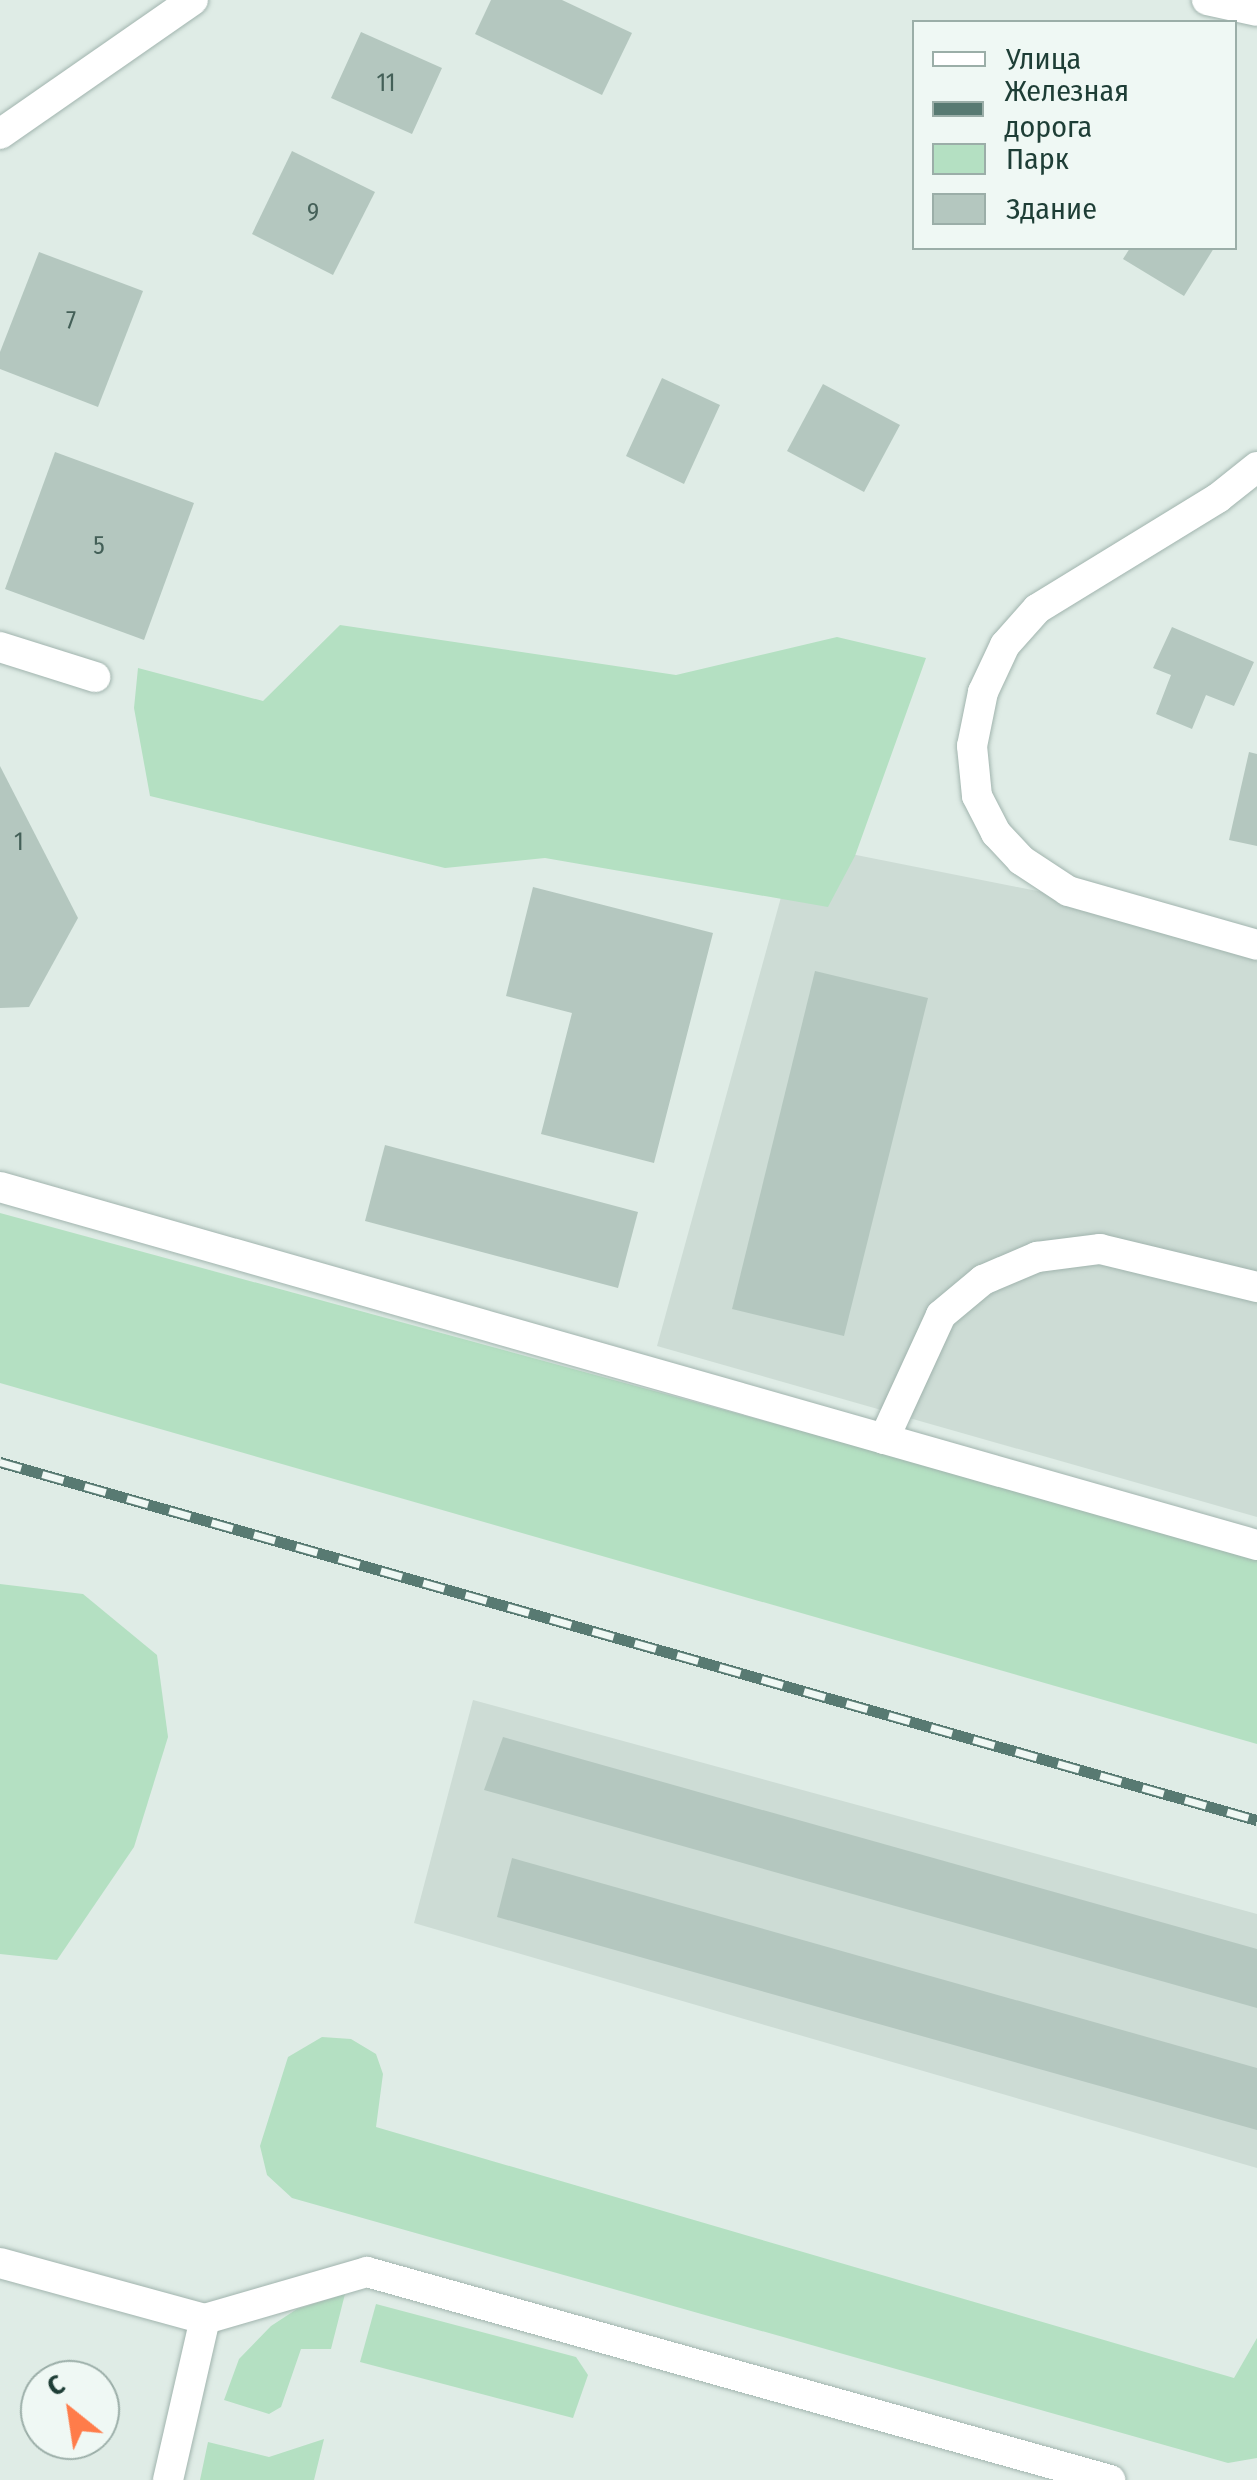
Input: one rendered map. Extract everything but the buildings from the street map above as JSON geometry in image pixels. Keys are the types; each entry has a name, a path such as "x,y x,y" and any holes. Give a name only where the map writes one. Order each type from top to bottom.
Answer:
{"street":[{"path":"0,134 193,0"},
{"path":"1207,0 1257,11"},
{"path":"1257,466 1218,498 1037,609 998,660 983,692 972,746 977,796 1021,860 1068,890 1257,945"},
{"path":"0,647 95,677"},
{"path":"0,1187 1257,1545"},
{"path":"884,1439 941,1315 983,1280 1037,1257 1100,1249 1257,1287"},
{"path":"0,2263 205,2319 367,2272 1110,2480"},
{"path":"168,2480 205,2319"}],"shaded area":[{"path":"796,843 1123,908 1257,945 1257,1517 657,1346"},
{"path":"473,1700 1257,1914 1257,2168 414,1923"}],"green space":[{"path":"340,625 676,675 837,637 926,658 855,856 828,907 545,858 445,868 150,796 134,708 138,668 263,701"},
{"path":"0,1213 1257,1555 1257,1744 0,1383"},
{"path":"0,1584 83,1594 157,1655 168,1737 134,1847 57,1960 0,1954"},
{"path":"322,2037 351,2039 376,2054 383,2074 376,2127 1234,2378 1257,2338 1257,2458 1228,2463 292,2198 267,2175 260,2146 288,2057"},
{"path":"345,2294 331,2349 301,2349 281,2407 269,2414 224,2400 239,2359 271,2326 297,2309"},
{"path":"376,2304 576,2357 588,2375 573,2418 360,2362"},
{"path":"324,2439 314,2480 200,2480 208,2442 269,2457"}],"railway":[{"path":"0,1462 1257,1820"}]}
